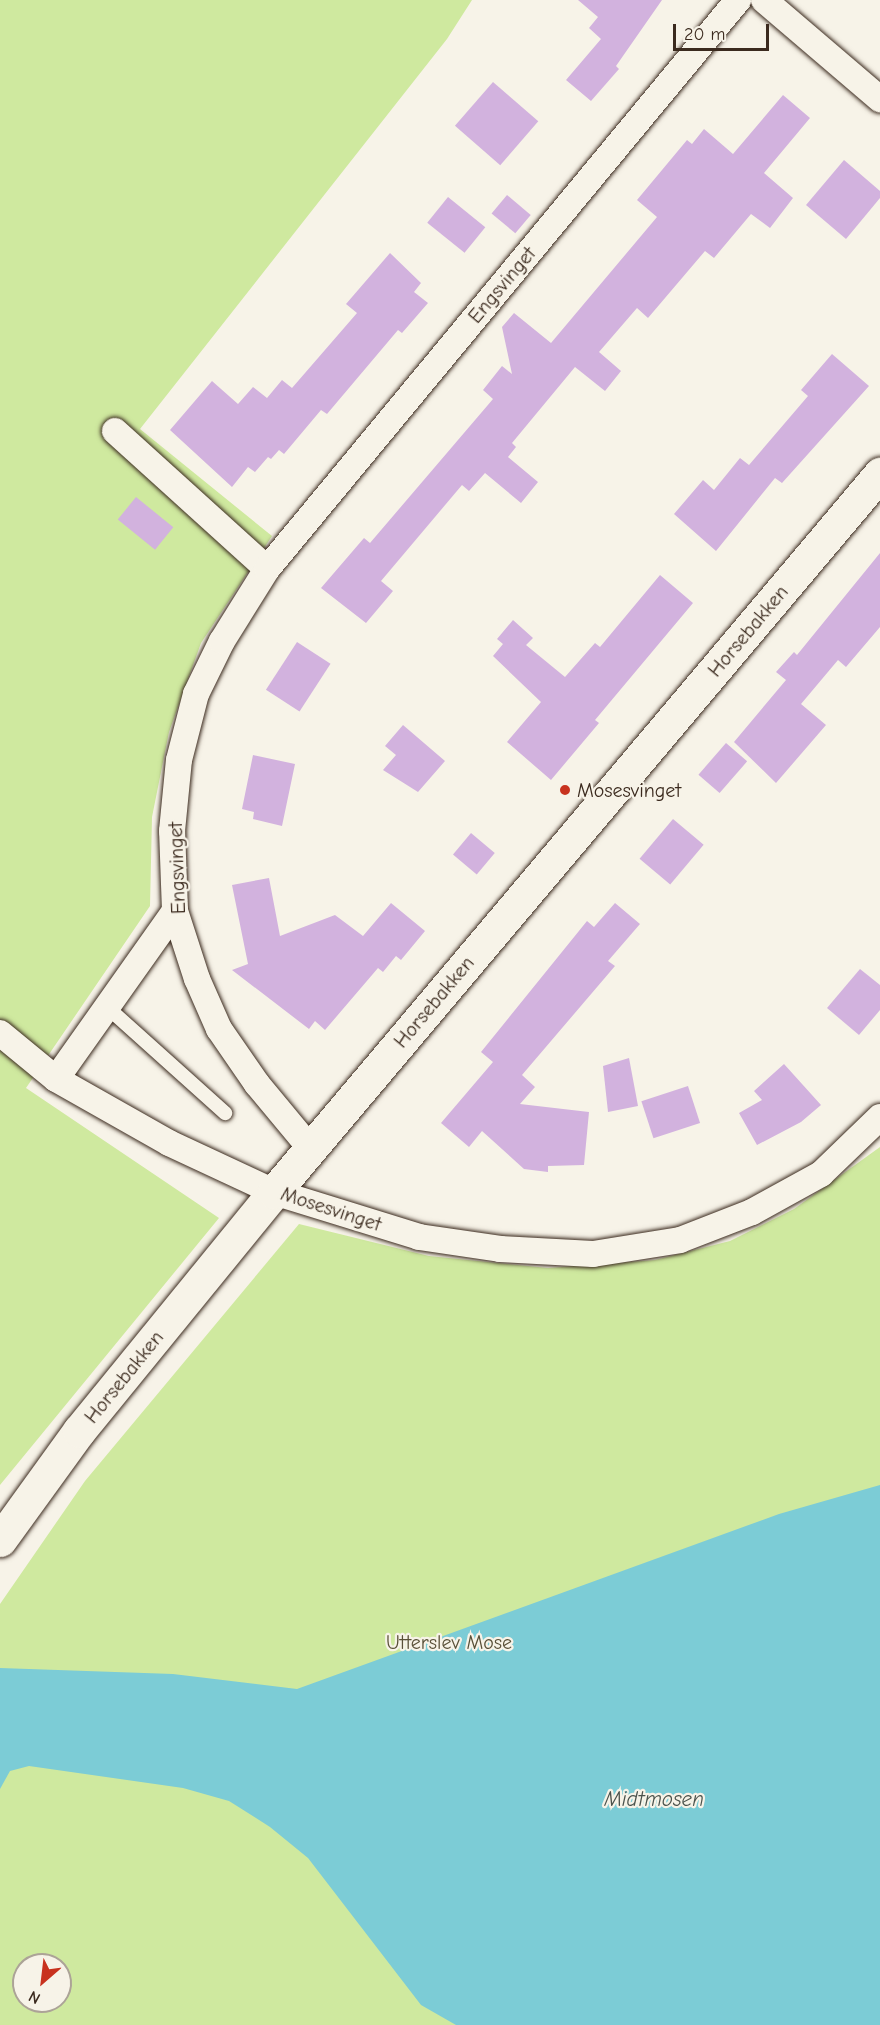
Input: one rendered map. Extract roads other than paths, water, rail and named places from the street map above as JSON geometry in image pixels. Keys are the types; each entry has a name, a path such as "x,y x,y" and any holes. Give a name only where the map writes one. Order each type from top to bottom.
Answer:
{"street":[{"name":"Engsvinget","path":"311,1149 256,1084 219,1029 196,979 175,910 172,831 179,760 196,694 222,641 267,569 738,0"},
{"path":"764,0 880,99"},
{"path":"115,431 267,569"},
{"name":"Horsebakken","path":"0,1540 79,1431 274,1192 880,474"},
{"path":"56,1079 175,910"},
{"name":"Mosesvinget","path":"0,1033 56,1079 169,1143 274,1192 419,1236 500,1249 593,1254 680,1240 752,1212 821,1174 880,1117"}],"lane":[{"path":"107,1007 225,1113"}],"water":[{"name":"Midtmosen","path":"880,1485 880,2025 456,2025 421,2005 308,1858 270,1827 229,1801 183,1788 29,1766 10,1771 0,1789 0,1668 173,1674 297,1689 779,1514"}],"place":[{"name":"Mosesvinget","path":"565,790"}],"park label":[{"name":"Utterslev Mose","path":"449,1642"}]}
